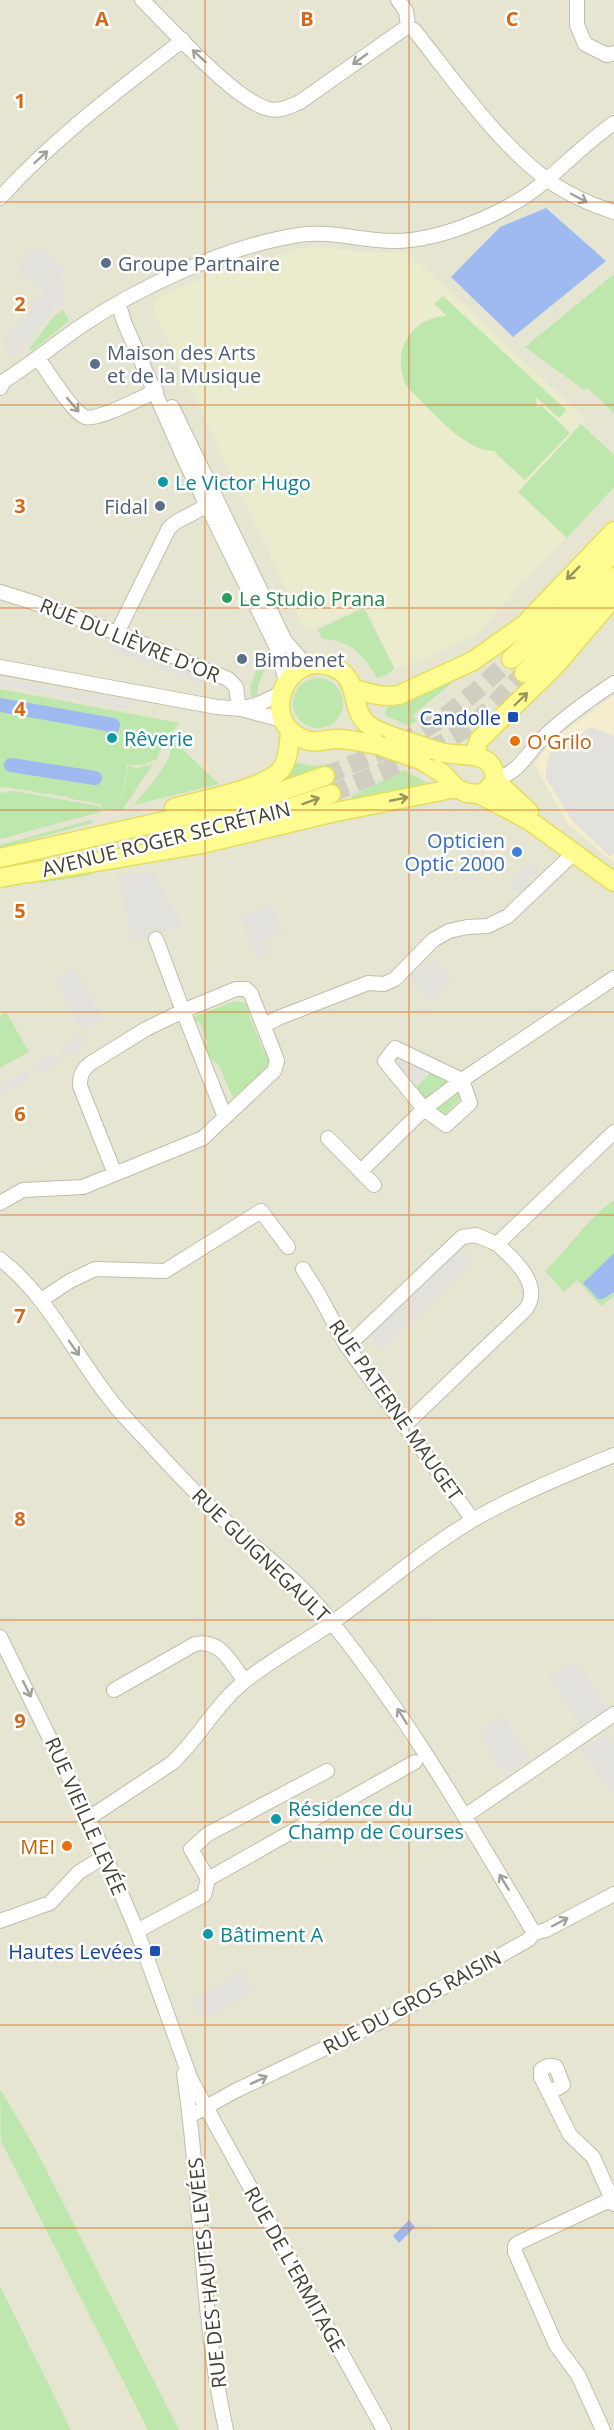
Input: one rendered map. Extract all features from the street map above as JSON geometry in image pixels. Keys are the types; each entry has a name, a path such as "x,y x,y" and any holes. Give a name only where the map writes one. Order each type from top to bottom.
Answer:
{"main road":[{"path":"354,689 374,695 390,697 399,695 473,661 525,624 614,531"},
{"path":"511,659 558,616 614,551"},
{"path":"524,673 614,577"},
{"path":"474,755 479,740 556,666 614,597"},
{"path":"386,741 359,712 354,689 348,679 330,666 319,664 307,666 295,672 283,687 280,712 287,726 298,737 316,742 338,739 386,741 429,756 474,755 488,761 493,768 495,780 568,847"},
{"path":"26,853 200,800 239,791 265,781 282,768 288,752 287,726"},
{"path":"429,756 456,788 467,793 480,794 530,821 614,882"},
{"path":"480,794 487,790 495,780"},
{"name":"AVENUE ROGER SECRÉTAIN","path":"0,858 328,785 279,812 31,873 0,878"},
{"path":"31,873 202,844 331,813 456,788"}],"street":[{"path":"142,0 245,99 272,110 283,109 300,102 408,26"},
{"path":"398,0 406,11 408,26 414,30 506,141 547,179 591,204 614,212"},
{"path":"577,0 577,25 585,44 607,55 614,52"},
{"path":"0,198 19,177 99,104 183,40"},
{"path":"1,382 78,328 153,286 210,260 245,248 287,237 318,233 393,241 411,240 464,227 515,201 547,179 594,137 614,123"},
{"path":"119,305 124,322 156,391 212,503 285,640 307,666"},
{"path":"119,305 130,320 276,646 283,687 261,703 240,709"},
{"path":"38,358 77,411 86,417 96,417 156,391"},
{"path":"117,633 170,528 176,522 212,503"},
{"name":"RUE DU LIÈVRE D'OR","path":"0,592 40,604 117,633 232,681 236,687 240,709"},
{"path":"0,667 240,709 287,726"},
{"path":"495,780 516,770 543,737 614,683"},
{"path":"265,1025 368,983 384,984 395,979 433,940 449,931 488,926 508,916 568,847"},
{"path":"156,939 225,1117"},
{"path":"361,1171 424,1109 462,1080 614,978"},
{"path":"0,1203 23,1190 83,1187 115,1174 202,1138 274,1071 277,1061 265,1025 251,994 246,989 236,989 146,1029 83,1070 80,1086 115,1174"},
{"path":"395,1048 462,1080 470,1103 446,1125 424,1109 385,1061 395,1048"},
{"path":"497,1244 614,1132"},
{"path":"328,1138 374,1185"},
{"path":"41,1300 94,1269 165,1271 250,1209 261,1211 288,1247"},
{"path":"346,1345 462,1237 469,1234 497,1244 512,1257 525,1274 531,1290 530,1304 404,1426"},
{"name":"RUE GUIGNEGAULT","path":"0,1259 41,1300 121,1412 223,1519 288,1575 319,1606 395,1705 465,1816 534,1933"},
{"name":"RUE PATERNE MAUGET","path":"303,1269 346,1345 473,1520"},
{"path":"89,1818 172,1763 183,1753 224,1700 245,1681 331,1623 394,1574 473,1520 614,1455"},
{"name":"RUE VIEILLE LEVÉE","path":"0,1637 89,1818 137,1931 191,2080 206,2107"},
{"path":"114,1690 195,1644 204,1642 216,1644 245,1681"},
{"path":"465,1816 614,1714"},
{"path":"208,1879 415,1762"},
{"path":"137,1931 204,1895 208,1879 191,1849 193,1845 208,1834 327,1771"},
{"path":"0,1921 50,1903 79,1872 104,1857"},
{"name":"RUE DU GROS RAISIN","path":"206,2107 384,2020 528,1940 534,1933 546,1930 613,1897"},
{"name":"RUE DES HAUTES LEVÉES","path":"181,2054 190,2116 213,2364 226,2430"},
{"path":"549,2093 570,2135 593,2157 613,2202 518,2243 515,2246 515,2252 556,2345 578,2375 603,2430"},
{"path":"190,2116 206,2107"},
{"name":"RUE DE L'ERMITAGE","path":"206,2107 384,2430"}],"shaded area":[{"path":"0,0 614,0 614,2430 0,2430"},
{"path":"34,245 65,269 59,278 66,296 12,359 5,352 9,347 3,341 43,293 15,269"},
{"path":"324,247 358,252 408,253 586,419 582,424 614,455 614,487 475,635 427,658 395,669 365,606 306,632 153,309 157,299 221,270 304,248"},
{"path":"112,639 207,676 203,685 108,648"},
{"path":"0,678 131,702 130,709 0,685"},
{"path":"614,695 614,863 567,823 535,765 549,743"},
{"path":"591,727 614,736 614,853 609,856 572,820 545,777 549,754"},
{"path":"529,862 539,872 519,894 509,884"},
{"path":"153,872 182,926 151,937 132,940 118,876"},
{"path":"272,904 283,934 264,941 269,955 258,959 241,915"},
{"path":"434,959 452,982 428,1002 409,978"},
{"path":"74,966 103,1018 82,1030 53,979"},
{"path":"77,1034 86,1038 78,1050 69,1057 61,1050 73,1042"},
{"path":"400,1053 430,1072 415,1088 389,1063"},
{"path":"53,1054 62,1061 42,1073 34,1065"},
{"path":"26,1070 34,1077 0,1096 0,1086"},
{"path":"458,1244 474,1261 382,1350 366,1333"},
{"path":"574,1661 609,1712 585,1729 549,1677"},
{"path":"502,1715 531,1758 505,1775 477,1732"},
{"path":"606,1733 614,1745 614,1789 610,1792 582,1750"},
{"path":"243,1970 254,1987 253,1992 207,2019 201,2017 191,2001"}],"green space":[{"path":"614,274 614,413 588,388 584,390 525,347"},
{"path":"443,296 566,410 559,418 536,397 537,409 541,405 570,433 525,480 495,453 496,451 472,445 448,428 408,388 401,363 406,340 422,323 447,316 434,304"},
{"path":"63,310 69,321 32,351 29,349 54,316"},
{"path":"581,424 614,455 614,487 567,538 518,492"},
{"path":"364,608 394,668 387,675 377,678 367,662 355,650 341,642 322,639 318,629"},
{"path":"260,662 264,671 258,685 257,699 252,699 250,687"},
{"path":"460,676 413,715 417,721 408,726 385,715 386,708"},
{"path":"313,678 323,678 336,685 343,698 343,708 336,721 323,728 313,728 304,724 297,717 293,708 293,698 297,689 304,682"},
{"path":"0,689 180,723 163,742 157,759 143,765 127,765 121,804 128,766 137,768 153,764 122,810 100,809 101,803 0,787"},
{"path":"173,743 176,743 219,784 134,805 162,769 171,753"},
{"path":"292,762 314,766 336,763 336,765 280,785 279,781"},
{"path":"405,770 429,784 425,788 361,800 352,798 352,796"},
{"path":"13,791 99,806 100,812 0,839 0,793"},
{"path":"91,820 92,823 0,848 0,845"},
{"path":"90,873 91,875 40,883 39,880"},
{"path":"235,1001 246,1003 264,1052 269,1056 270,1067 233,1098 218,1064 206,1056 203,1046 208,1043 200,1023 193,1020 193,1017"},
{"path":"6,1012 29,1052 0,1068 0,1016"},
{"path":"432,1071 447,1080 445,1085 423,1101 413,1091"},
{"path":"457,1091 463,1096 442,1118 432,1108"},
{"path":"614,1200 614,1296 601,1306 577,1280 564,1292 545,1271 595,1216"},
{"path":"0,2089 35,2148 179,2430 148,2430 1,2141"},
{"path":"0,2286 71,2430 0,2430"}],"water":[{"path":"546,208 606,261 513,337 451,277 500,227"},
{"path":"614,1253 614,1292 603,1299 598,1299 583,1283"},
{"path":"409,2220 415,2227 399,2243 393,2236"}],"waterway":[{"path":"0,705 113,725 112,728"},
{"path":"11,765 95,778"}],"tunnel":[{"path":"325,776 413,736 437,722 511,659"},
{"path":"331,794 409,760 465,729 482,716 524,673"}],"place":[{"name":"Groupe Partnaire","path":"106,263"},
{"name":"Maison des Arts et de la Musique","path":"95,364"},
{"name":"Le Victor Hugo","path":"163,482"},
{"name":"Fidal","path":"160,506"},
{"name":"Le Studio Prana","path":"227,598"},
{"name":"Bimbenet","path":"242,659"},
{"name":"Candolle","path":"513,717"},
{"name":"Rêverie","path":"112,738"},
{"name":"O'Grilo","path":"515,741"},
{"name":"Opticien Optic 2000","path":"517,852"},
{"name":"Résidence du Champ de Courses","path":"276,1819"},
{"name":"MEI","path":"67,1846"},
{"name":"Bâtiment A","path":"208,1934"},
{"name":"Hautes Levées","path":"155,1951"}]}
